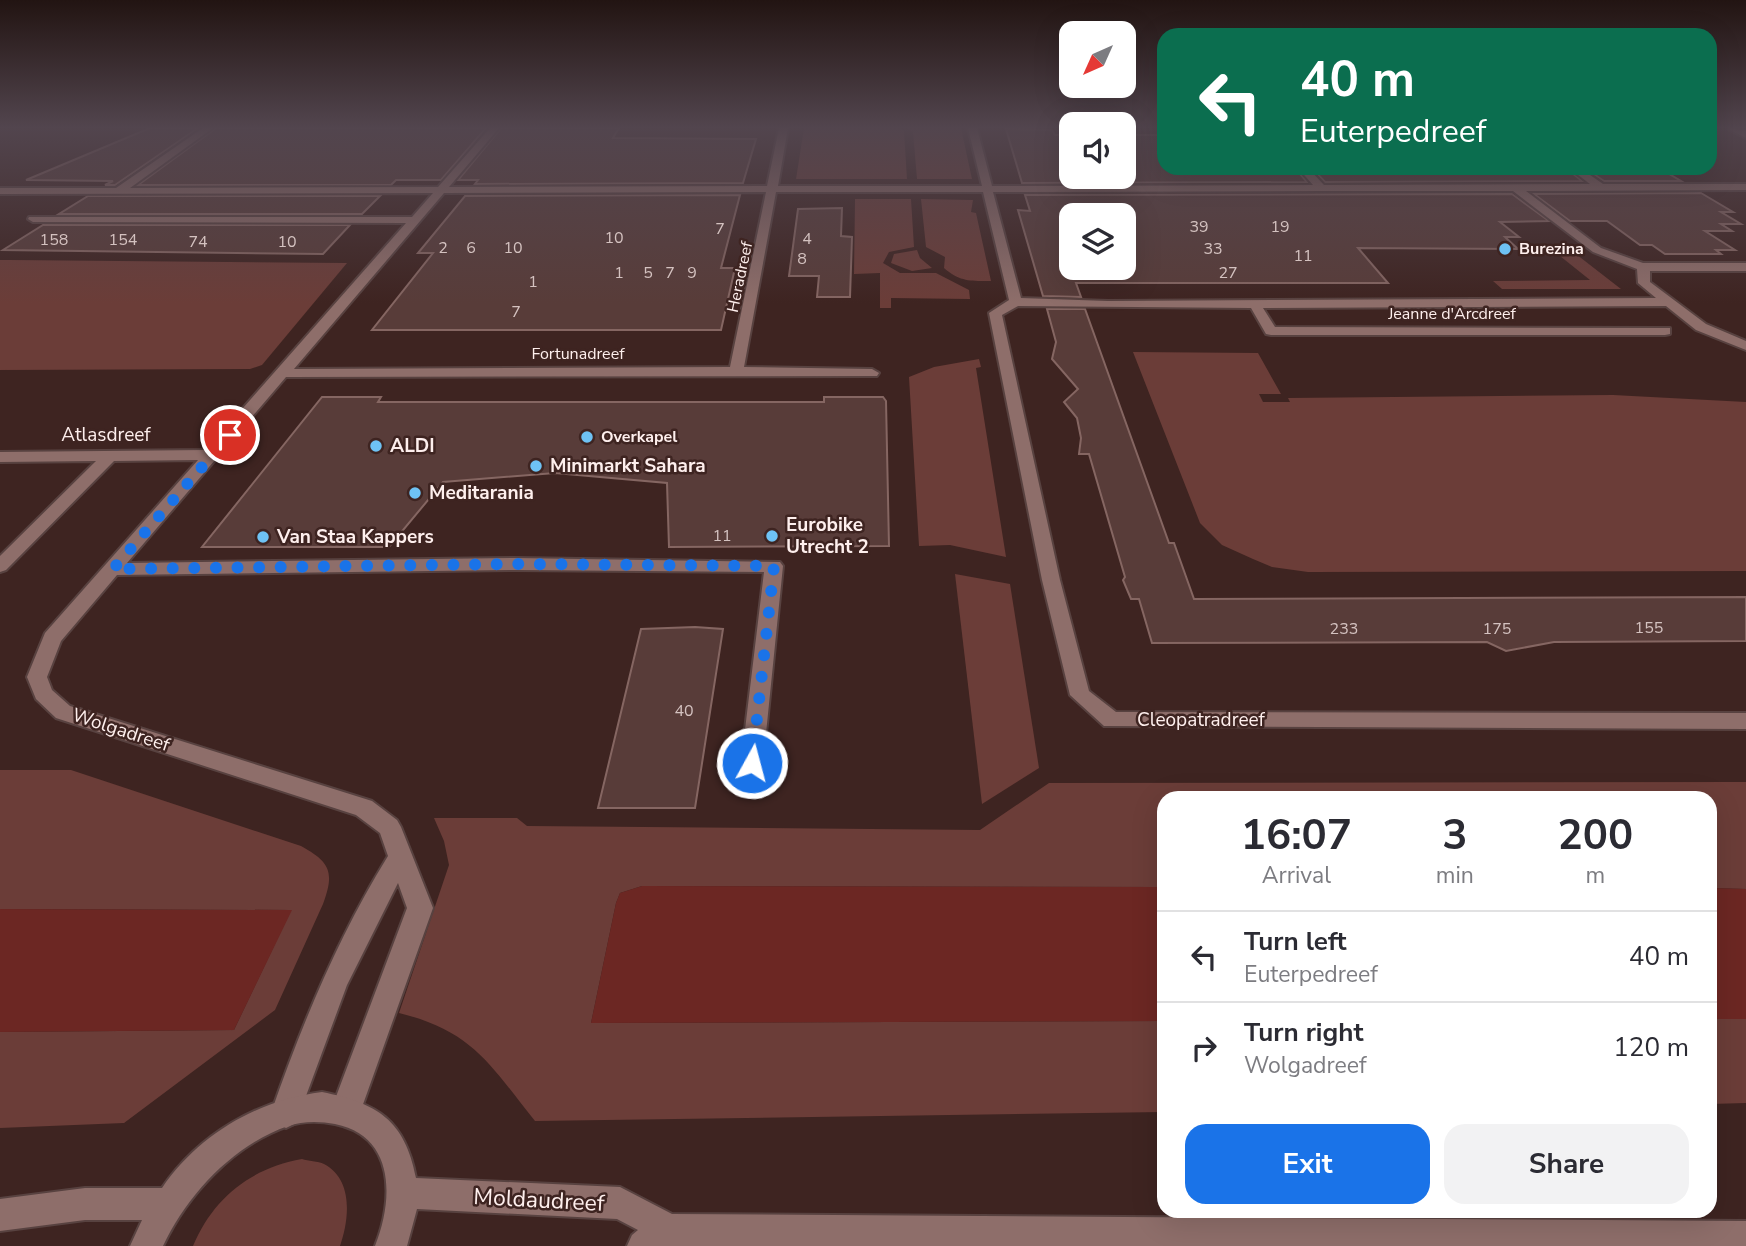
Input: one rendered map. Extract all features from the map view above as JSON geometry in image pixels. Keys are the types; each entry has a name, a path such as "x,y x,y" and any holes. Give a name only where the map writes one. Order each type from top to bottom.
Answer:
{"street":[{"path":"118,191 125,186"},
{"name":"Wolgadreef","path":"346,1110 420,908 389,827 363,808 63,712 43,694 37,677 52,638 445,186"},
{"name":"Heradreef","path":"736,371 773,186"},
{"path":"0,191 1746,187"},
{"path":"1516,188 1597,250 1642,267 1746,267"},
{"path":"989,189 1016,302"},
{"path":"78,191 33,219 417,220"},
{"path":"1642,267 1644,282 1668,302 1701,327 1746,346"},
{"name":"Jeanne d'Arcdreef","path":"1016,302 1668,302"},
{"name":"Cleopatradreef","path":"1016,302 995,313 1051,580 1080,695 1112,720 1746,721"},
{"name":"Jeanne d'Arcdreef","path":"1255,304 1271,331 1665,331"},
{"name":"Fortunadreef","path":"285,373 872,373"},
{"name":"Atlasdreef","path":"0,457 212,455"},
{"path":"0,566 110,456"},
{"path":"113,569 515,564 774,566 752,763"},
{"path":"286,1113 312,1032 373,900 401,857"},
{"path":"146,1246 168,1204 188,1178 235,1137 286,1113 307,1108 346,1110 365,1117 387,1139 400,1169 402,1193 400,1217 391,1246"},
{"name":"Moldaudreef","path":"402,1193 620,1203 656,1238 1746,1237"},
{"path":"0,1215 85,1204 168,1204"}],"shaded area":[{"path":"855,199 911,199 914,247 889,252 883,263 900,273 936,273 969,290 970,299 891,298 891,308 880,308 880,273 854,274"},
{"path":"921,199 973,200 971,212 976,213 991,281 972,281 955,276 944,268 945,257 926,247"},
{"path":"1545,244 1563,244 1621,289 1502,289 1493,281 1590,280"},
{"path":"917,250 920,258 932,268 912,271 891,263 894,254"},
{"path":"0,260 347,263 262,365 250,369 0,370"},
{"path":"1133,352 1258,353 1281,394 1259,394 1263,402 1290,402 1288,398 1613,395 1746,402 1746,571 1308,572 1272,567 1222,545 1200,523"},
{"path":"979,359 981,367 976,368 1006,557 950,545 919,546 909,377 934,367"},
{"path":"955,574 1010,584 1039,768 982,804"},
{"path":"0,770 71,770 301,846 318,857 327,869 329,884 323,904 275,1010 124,1123 0,1128 0,1032 234,1030 291,910 0,909"},
{"path":"1746,782 1746,889 1717,888 1717,791 1157,791 1157,887 642,886 620,893 616,903 591,1023 1157,1021 1157,1112 535,1121 492,1067 463,1040 424,1021 399,1013 449,865 444,841 434,818 517,818 527,826 980,830 1049,783"},
{"path":"642,886 1157,887 1157,1021 591,1023 620,893"},
{"path":"1717,888 1746,889 1746,1019 1717,1019"},
{"path":"0,909 292,910 234,1030 0,1032"},
{"path":"1717,1019 1746,1019 1746,1103 1717,1104"},
{"path":"302,1159 319,1162 334,1171 345,1190 347,1213 340,1246 193,1246 211,1213 236,1188 266,1170"}],"building":[{"path":"1701,193 1733,212 1721,212 1741,224 1721,224 1732,231 1705,231 1735,250 1716,250 1721,254 1665,254 1652,245 1640,245 1607,221 1570,221 1534,194"},
{"path":"1512,194 1549,221 1500,222 1519,237 1505,237 1518,249 1358,248 1388,283 1076,283 1081,297 1043,296 1018,210 1030,211 1025,195"},
{"path":"740,195 721,268 735,268 721,330 372,330 433,253 418,253 465,196"},
{"path":"88,196 380,196 362,214 59,214"},
{"path":"842,208 841,236 852,237 850,297 817,297 819,276 789,276 798,209"},
{"path":"43,225 350,225 323,254 3,250"},
{"path":"1047,309 1085,309 1169,543 1174,543 1194,599 1746,597 1746,641 1554,642 1506,651 1487,642 1152,643 1139,599 1131,599 1123,580 1125,577 1089,454 1079,454 1081,438 1077,418 1064,402 1078,389 1052,359 1056,342"},
{"name":"Overkapel","path":"322,397 381,397 378,402 824,402 824,397 883,397 886,401 889,546 669,547 667,483 555,473 443,482 389,547 202,547"},
{"path":"641,629 723,629 695,808 598,808"}],"place":[{"name":"Burezina","path":"1505,249"},
{"name":"Overkapel","path":"587,437"},
{"name":"ALDI","path":"376,446"},
{"name":"Minimarkt Sahara","path":"536,466"},
{"name":"Meditarania","path":"415,493"},
{"name":"Eurobike Utrecht 2","path":"772,536"},
{"name":"Van Staa Kappers","path":"263,537"}],"route":[{"path":"230,435 113,569 515,564 774,566 752,763"}]}
